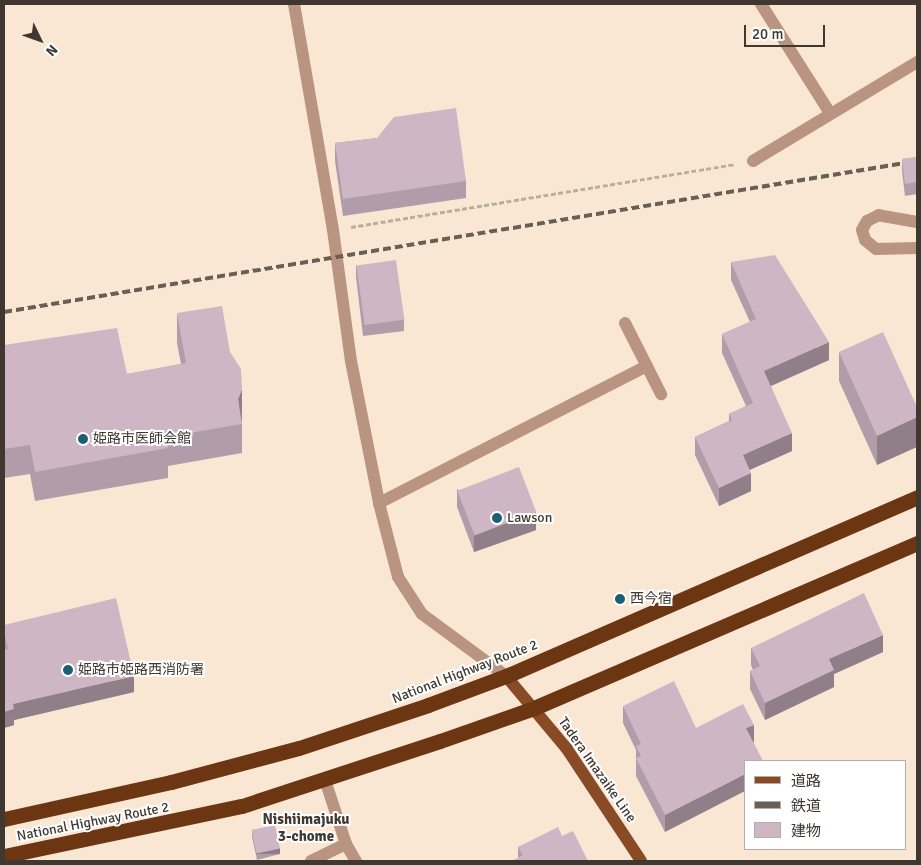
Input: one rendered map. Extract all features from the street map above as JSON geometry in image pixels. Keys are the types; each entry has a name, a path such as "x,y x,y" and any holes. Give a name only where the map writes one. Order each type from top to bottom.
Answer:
{"highway":[{"name":"National Highway Route 2","path":"4,818 171,782 299,748 506,676 917,497"},
{"name":"National Highway Route 2","path":"4,856 163,825 325,780 534,708 917,543"}],"main road":[{"name":"Tadera Imazaike Line","path":"506,676 567,749 641,861"}],"street":[{"path":"294,4 333,230 351,361 379,503 398,577 422,614 506,676"},
{"path":"761,4 830,113"},
{"path":"753,161 917,62"},
{"path":"917,222 879,215 867,221 862,230 865,240 876,249 917,248"},
{"path":"625,323 661,394"},
{"path":"379,503 646,366"},
{"path":"325,780 346,844 356,861"},
{"path":"310,861 346,844"}],"path":[{"path":"333,230 753,161"}],"building":[{"path":"456,108 466,181 343,199 335,143 377,138 394,117"},
{"path":"917,157 917,182 905,184 902,159"},
{"path":"775,255 829,342 764,371 792,433 743,455 751,473 719,488 695,437 732,420 729,414 753,403 722,334 756,319 731,262"},
{"path":"396,260 404,319 365,325 356,266"},
{"path":"222,306 230,352 241,369 242,389 238,399 242,424 166,437 168,448 35,472 30,445 4,449 4,345 117,328 127,374 186,363 177,313"},
{"path":"883,332 917,407 917,417 877,436 839,352"},
{"name":"Lawson","path":"519,467 536,512 475,535 457,491"},
{"path":"864,593 883,635 829,659 834,670 765,703 750,671 760,666 751,648"},
{"path":"116,598 134,676 13,704 14,709 4,712 4,650 8,649 4,625"},
{"path":"674,681 696,728 743,704 754,725 746,728 762,760 744,760 744,775 665,815 636,758 641,756 636,746 641,744 623,706"},
{"path":"275,825 280,848 257,853 252,830"},
{"path":"558,827 562,836 573,831 588,861 511,861 523,856 518,847"}],"railway":[{"path":"4,312 917,161"}],"place":[{"name":"姫路市医師会館","path":"83,439"},
{"name":"Lawson","path":"497,518"},
{"name":"西今宿","path":"620,599"},
{"name":"姫路市姫路西消防署","path":"68,670"}],"district":[{"name":"Nishiimajuku 3-chome","path":"306,828"}]}
